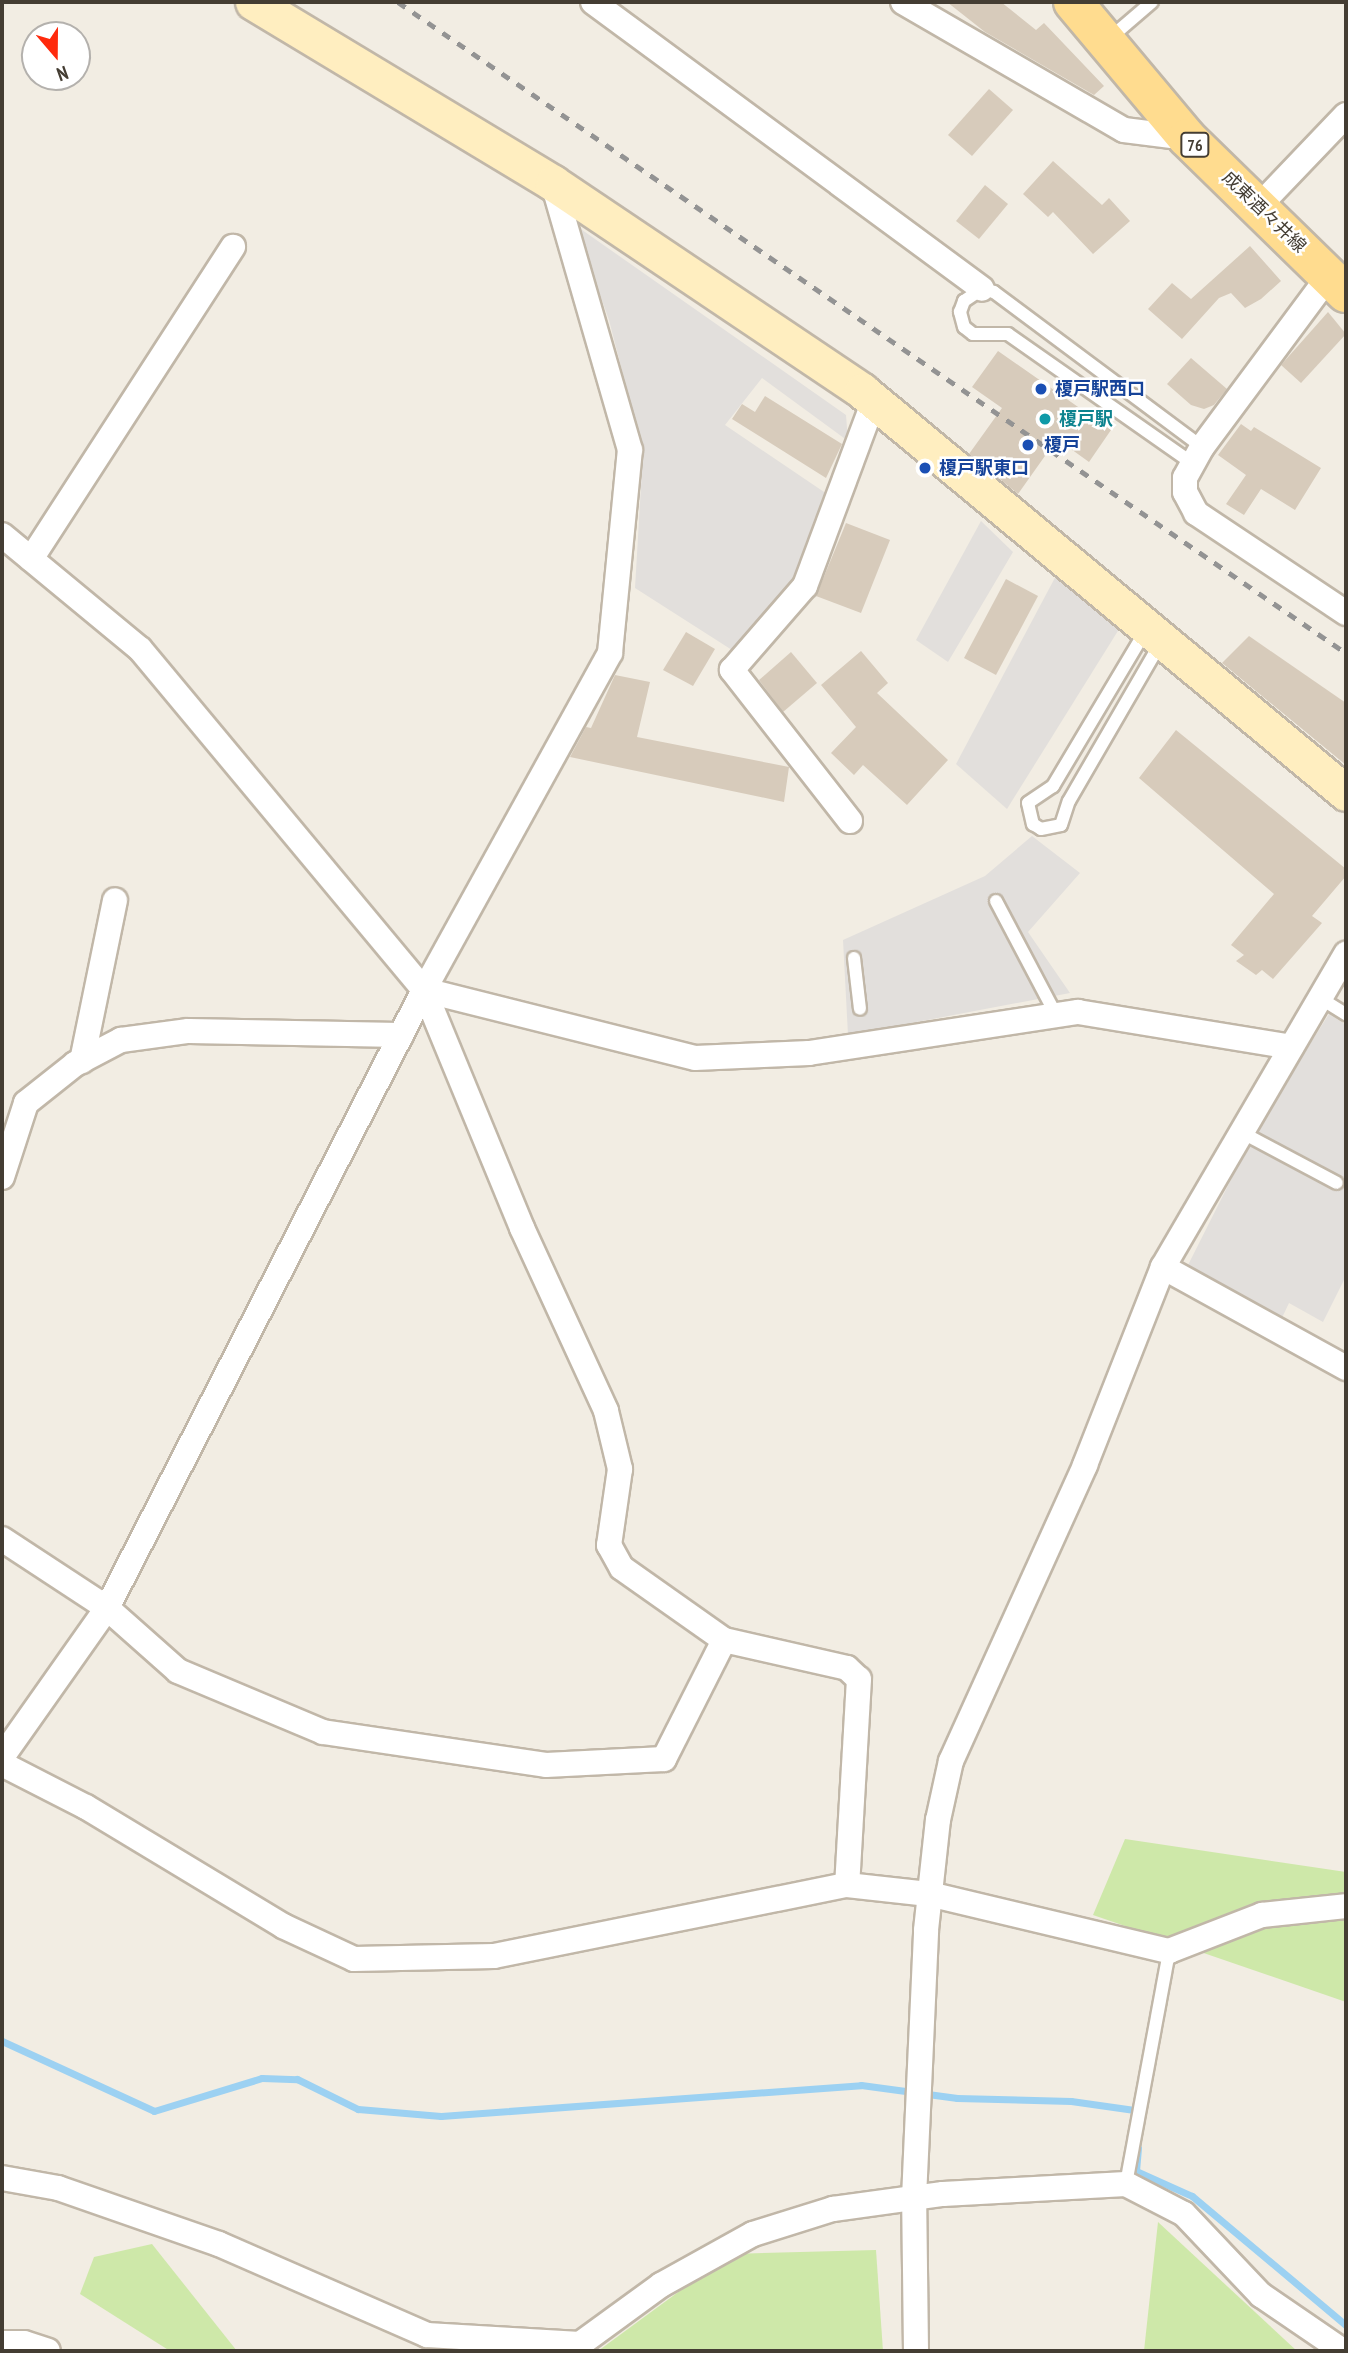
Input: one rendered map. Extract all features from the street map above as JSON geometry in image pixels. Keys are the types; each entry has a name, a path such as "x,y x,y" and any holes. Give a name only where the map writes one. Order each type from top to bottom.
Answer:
{"main road":[{"name":"成東酒々井線","path":"1073,2 1187,138 1338,285"}],"street":[{"path":"253,2 553,183 874,400 1346,793"},
{"path":"593,2 982,289"},
{"path":"903,2 1124,130 1187,138"},
{"path":"1259,206 1346,115"},
{"path":"2,1757 107,1608 424,990 610,653 630,450 553,183"},
{"path":"31,559 233,247"},
{"path":"1338,285 1197,455 1185,492 1196,513 1346,613"},
{"path":"850,821 732,670 805,586 874,400"},
{"path":"2,534 140,649 424,990 522,1228 606,1411 621,1469 609,1545 622,1568 724,1640 847,1668 859,1679 847,1885"},
{"path":"82,1060 115,900"},
{"path":"916,2351 914,2198 929,1894 938,1820 951,1761 1085,1465 1163,1267 1346,954"},
{"path":"424,990 695,1058 809,1053 1078,1012 1291,1046"},
{"path":"2,1177 26,1103 82,1060 121,1040 188,1031 401,1035"},
{"path":"1163,1267 1346,1368"},
{"path":"2,1539 107,1608 178,1671 323,1732 546,1765 664,1759 724,1640"},
{"path":"2,1764 86,1807 284,1926 354,1959 494,1956 847,1885 929,1894 1169,1951 1262,1915 1346,1906"},
{"path":"2,2178 58,2188 219,2244 426,2335 507,2343 580,2344 661,2285 753,2234 833,2209 914,2198 1126,2184 1184,2214 1261,2295 1343,2351"},
{"path":"2,2343 24,2343 48,2351"}],"lane":[{"path":"1106,41 1152,2"},
{"path":"982,289 994,292 1197,455 1008,334 973,334 964,327 960,312 964,300 982,289"},
{"path":"1154,635 1069,801 1061,825 1041,829 1033,824 1028,803 1033,795 1053,786 1154,635"},
{"path":"996,901 1056,1015"},
{"path":"854,958 860,1009"},
{"path":"1320,998 1346,1014"},
{"path":"1243,1133 1337,1184"},
{"path":"1126,2184 1169,1951"}],"green space":[{"path":"1125,1839 1346,1872 1346,2002 1093,1915"},
{"path":"1158,2222 1297,2351 1144,2351"},
{"path":"152,2244 237,2351 170,2351 80,2294 94,2257"},
{"path":"876,2250 883,2351 598,2351 730,2254"}],"shaded area":[{"path":"575,225 846,415 848,441 762,378 725,425 827,494 798,578 732,650 635,588 643,452 609,320"},
{"path":"981,521 1013,552 948,662 916,640"},
{"path":"1058,572 1121,626 1007,809 956,764"},
{"path":"1032,836 1080,873 1028,932 1070,993 848,1035 843,940 985,876"},
{"path":"1329,1014 1346,1025 1346,1276 1323,1322 1289,1303 1279,1324 1185,1271 1257,1128"}],"building":[{"path":"947,2 1001,2 1036,30 1044,23 1104,86 1094,95 985,32"},
{"path":"989,89 1013,110 972,156 948,135"},
{"path":"1053,161 1102,205 1109,198 1130,221 1093,254 1053,212 1048,217 1023,194"},
{"path":"985,185 1008,204 979,239 956,221"},
{"path":"1250,246 1281,281 1261,299 1245,308 1231,293 1219,298 1182,339 1148,309 1172,283 1191,299"},
{"path":"1328,312 1346,334 1301,383 1281,365"},
{"name":"榎戸駅","path":"998,351 1111,430 1089,462 1057,439 1018,494 969,454 1002,408 972,387"},
{"path":"1191,358 1227,389 1214,405 1204,409 1191,405 1167,384"},
{"path":"765,396 842,444 826,478 732,419 742,404 755,412"},
{"path":"1241,424 1251,431 1254,427 1321,468 1295,510 1261,489 1244,515 1226,504 1246,475 1218,455"},
{"path":"846,523 890,540 861,613 816,596"},
{"path":"1006,579 1038,596 996,675 964,658"},
{"path":"686,632 715,649 693,686 663,670"},
{"path":"1249,636 1346,703 1346,765 1222,663"},
{"path":"861,651 888,683 877,693 948,760 907,805 863,765 854,775 831,753 856,727 821,685"},
{"path":"791,652 817,683 783,712 759,680"},
{"path":"615,675 650,682 637,737 789,767 784,802 570,757 586,727 591,728"},
{"path":"1176,730 1346,869 1346,876 1312,916 1322,923 1273,979 1262,970 1256,975 1236,961 1244,955 1231,945 1274,894 1139,778"}],"waterway":[{"path":"2,2041 154,2111 262,2078 297,2079 358,2109 441,2116 861,2085 957,2098 1071,2101 1141,2111"},
{"path":"1138,2148 1136,2171 1192,2196 1346,2325"}],"railway":[{"path":"398,2 1346,653"}],"place":[{"name":"榎戸駅西口","path":"1041,389"},
{"name":"榎戸駅","path":"1045,419"},
{"name":"榎戸","path":"1028,445"},
{"name":"榎戸駅東口","path":"925,468"}]}
